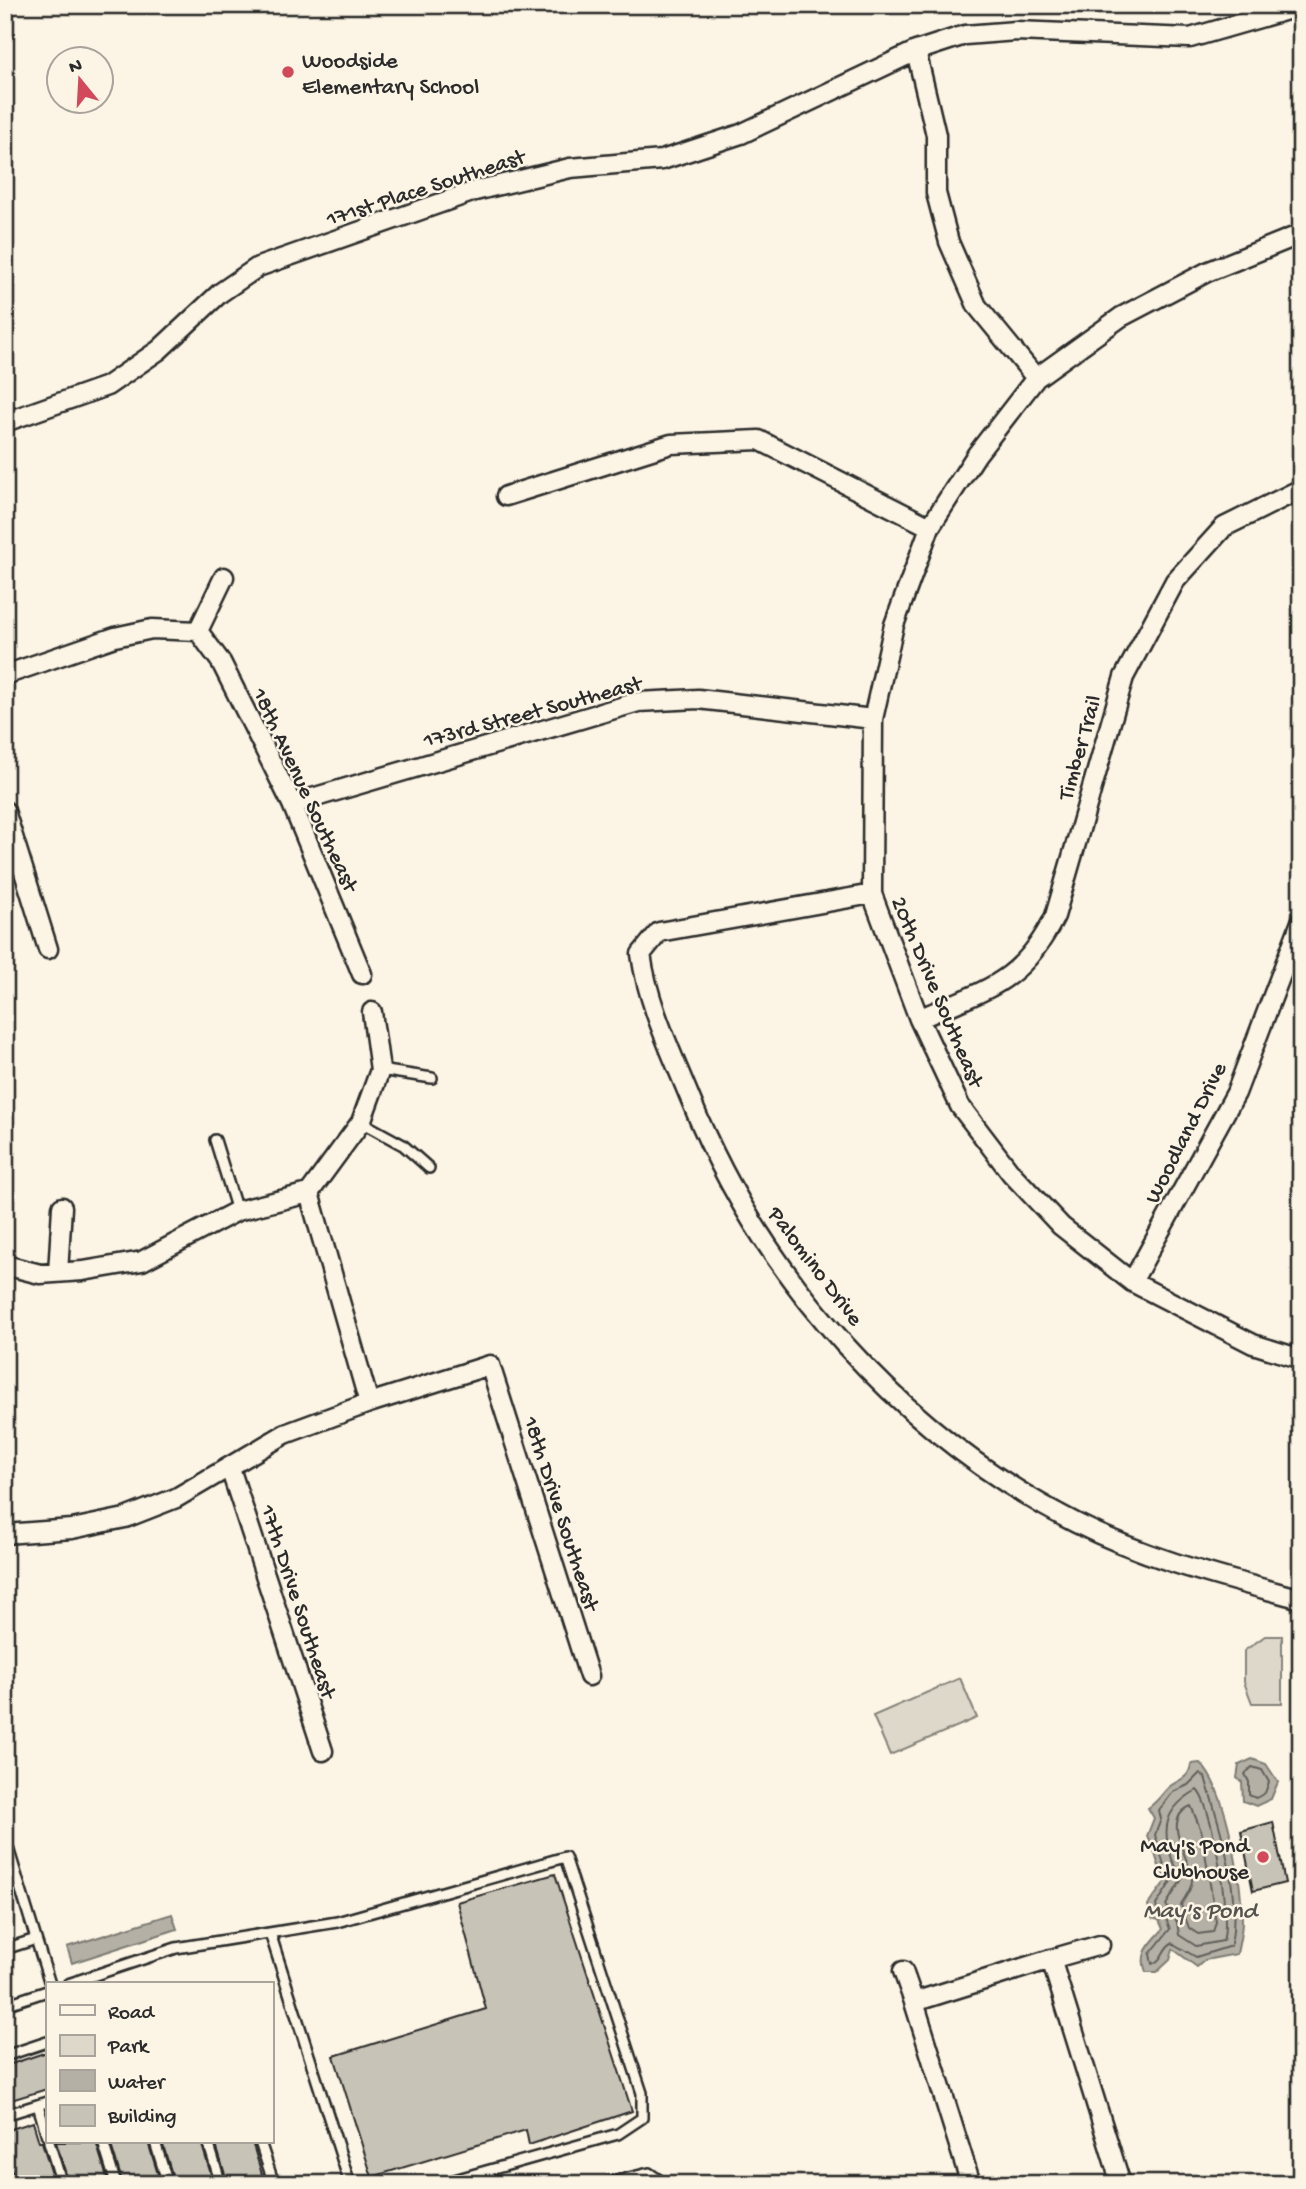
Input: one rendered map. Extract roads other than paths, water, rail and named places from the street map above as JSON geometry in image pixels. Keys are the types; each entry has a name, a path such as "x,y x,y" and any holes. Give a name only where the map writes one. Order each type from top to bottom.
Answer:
{"street":[{"name":"171st Place Southeast","path":"5,422 107,386 159,350 220,293 258,267 475,191 570,168 662,160 741,134 916,51 965,35 1016,31 1190,38 1301,6"},
{"path":"916,51 936,135 936,193 950,242 977,306 1036,378"},
{"name":"20th Drive Southeast","path":"1301,234 1207,272 1121,317 1036,378 977,454 930,527 894,625 873,719 872,894 919,1019 961,1106 1011,1173 1061,1226 1132,1282 1253,1344 1301,1359"},
{"path":"506,496 671,444 759,440 930,527"},
{"name":"Timber Trail","path":"919,1019 1009,979 1040,947 1055,916 1124,677 1175,581 1224,527 1301,489"},
{"path":"5,675 115,636 152,629 198,631 225,577"},
{"name":"18th Avenue Southeast","path":"198,631 221,662 292,804 362,974"},
{"name":"173rd Street Southeast","path":"292,804 638,702 698,699 873,719"},
{"path":"5,811 48,949"},
{"name":"Palomino Drive","path":"872,894 659,932 641,954 646,988 706,1139 757,1231 828,1324 905,1406 1003,1482 1077,1523 1160,1559 1301,1599"},
{"name":"Woodland Drive","path":"1132,1282 1236,1093 1301,922"},
{"path":"5,1265 40,1273 58,1273 142,1261 237,1211 309,1193 361,1122 380,1070 372,1012"},
{"path":"5,1534 72,1529 125,1517 176,1498 285,1434 369,1403 309,1193"},
{"path":"58,1273 62,1207"},
{"name":"18th Drive Southeast","path":"369,1403 490,1365 589,1676"},
{"name":"17th Drive Southeast","path":"230,1468 323,1751"},
{"path":"914,2002 1100,1945"},
{"path":"1051,1959 1121,2184"},
{"path":"903,1971 971,2184"}],"lane":[{"path":"380,1070 432,1078"},
{"path":"361,1122 403,1145 429,1168"},
{"path":"215,1140 237,1211"},
{"path":"5,1838 49,1982"},
{"path":"74,1982 176,1948 337,1922 565,1857 642,2092 642,2118 618,2134 440,2184"},
{"path":"270,1933 350,2184"},
{"path":"5,1950 36,1939"},
{"path":"5,2005 46,1991"},
{"path":"5,2056 46,2042"},
{"path":"5,2115 42,2103 46,2129"},
{"path":"50,2144 62,2184"},
{"path":"104,2144 116,2184"},
{"path":"156,2144 168,2184"},
{"path":"209,2144 221,2184"},
{"path":"261,2144 274,2184"},
{"path":"604,2184 649,2173 665,2184"}],"water":[{"path":"1252,1759 1266,1764 1278,1782 1271,1799 1256,1806 1243,1801 1242,1782 1237,1778 1239,1765"},
{"name":"May's Pond","path":"1200,1763 1218,1793 1236,1861 1242,1922 1237,1954 1205,1960 1197,1967 1173,1949 1170,1960 1157,1972 1146,1972 1145,1954 1163,1929 1159,1920 1151,1918 1148,1905 1167,1879 1160,1869 1147,1836 1154,1818 1148,1808 1185,1776 1191,1764"},
{"path":"172,1914 177,1929 72,1963 67,1947"}],"place":[{"name":"Woodside Elementary School","path":"288,72"},
{"name":"May's Pond Clubhouse","path":"1263,1857"}]}
